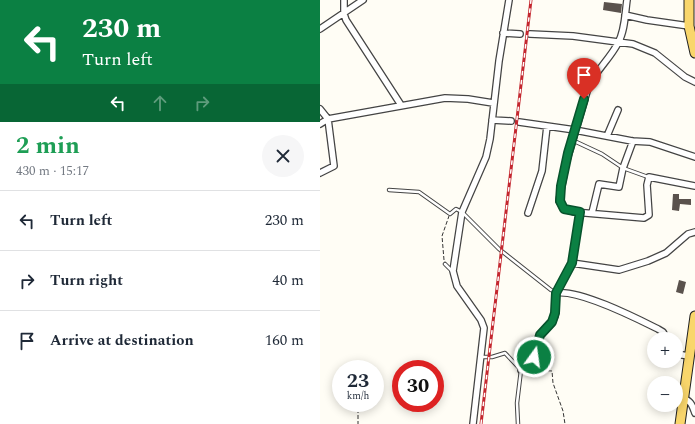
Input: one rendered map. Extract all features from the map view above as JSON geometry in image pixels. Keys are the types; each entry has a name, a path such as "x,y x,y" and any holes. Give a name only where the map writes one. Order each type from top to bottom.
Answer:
{"main road":[{"path":"689,0 689,26 695,51"},
{"path":"683,398 695,316"},
{"path":"680,424 681,412"}],"street":[{"path":"344,0 344,14 401,105"},
{"path":"320,29 363,0"},
{"path":"473,424 484,334 483,324 457,286 453,271 462,212 486,158 509,0"},
{"path":"627,0 619,42 591,80 566,163 560,201 564,209 644,218 649,215 647,185 649,177 695,186"},
{"path":"625,15 647,20 689,26"},
{"path":"504,33 573,36 633,44 655,52 685,77 695,82"},
{"path":"320,124 328,119 445,98 468,98 493,103"},
{"path":"320,109 328,119 334,166 320,173"},
{"path":"607,136 618,110"},
{"path":"492,120 511,121"},
{"path":"519,122 575,130 633,141 661,144 695,157"},
{"path":"528,213 542,171 547,126"},
{"path":"592,213 599,184 619,187 623,168 633,141"},
{"path":"522,370 531,370 540,335 551,324 554,316 556,293 572,263 580,212"},
{"path":"572,263 619,270 648,261 666,253 688,234 695,232"},
{"path":"556,293 566,293 616,308 662,332"},
{"path":"683,355 689,356"},
{"path":"683,398 692,404 695,413"}],"lane":[{"path":"511,121 519,122"},
{"path":"572,140 602,154 623,168 649,177"},
{"path":"389,190 419,192 450,214 456,209 462,212 499,249 556,293"},
{"path":"445,264 453,271"},
{"path":"481,357 492,357 505,353 522,370 518,397 518,424"}],"path":[{"path":"445,264 442,236 450,214"},
{"path":"531,370 552,371 553,383 563,411 565,424"},
{"path":"358,412 358,424"}],"building":[{"path":"604,2 622,4 621,13 603,10"},
{"path":"673,194 679,194 679,199 691,199 691,205 680,204 679,211 672,210"},
{"path":"679,280 686,282 683,294 676,292"}],"railway":[{"path":"481,424 531,0"}],"route":[{"path":"534,357 540,335 552,322 555,313 556,293 572,263 580,212 564,209 560,201 561,186 584,99"}]}
